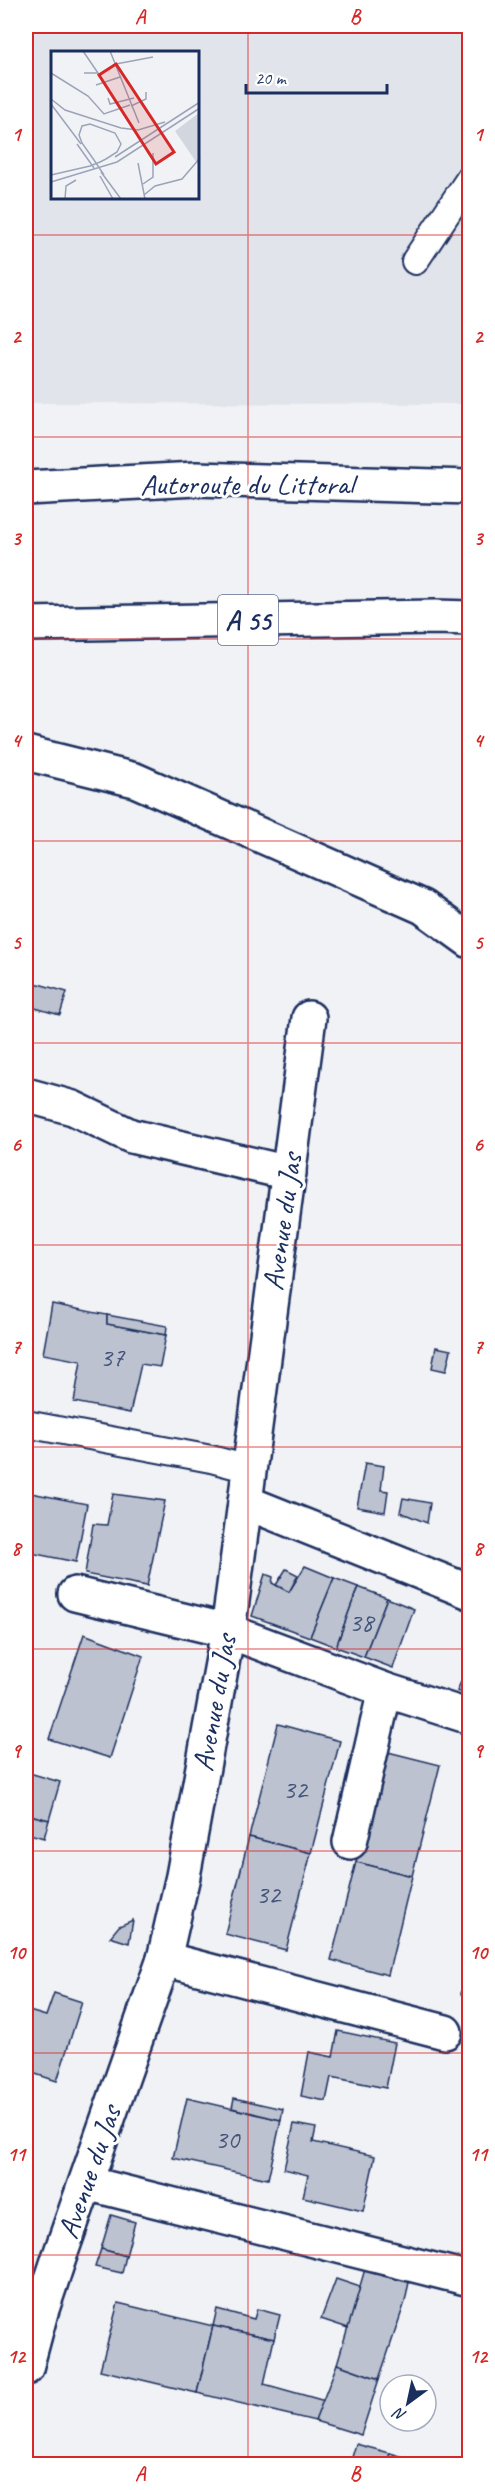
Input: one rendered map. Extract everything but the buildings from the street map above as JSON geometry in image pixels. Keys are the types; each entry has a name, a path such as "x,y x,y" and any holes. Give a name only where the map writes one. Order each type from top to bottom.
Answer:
{"main road":[{"path":"196,479 470,473"},
{"name":"Autoroute du Littoral","path":"26,488 196,479 470,487"},
{"name":"A 55","path":"26,624 470,618"},
{"path":"26,753 135,780 423,907 470,941"},
{"name":"Avenue du Jas","path":"26,2368 33,2310 86,2183 164,1959 183,1876 228,1631 309,1018"},
{"path":"26,1095 73,1108 131,1136 289,1173"},
{"path":"245,1502 470,1592"},
{"path":"75,1594 228,1631 386,1690 470,1718"},
{"path":"350,1842 386,1690"},
{"path":"164,1959 445,2032"},
{"path":"86,2183 470,2279"}],"lane":[{"path":"415,261 470,178"},
{"path":"26,1424 211,1459 249,1469"}],"shaded area":[{"path":"26,26 469,26 469,404 26,403"}]}
